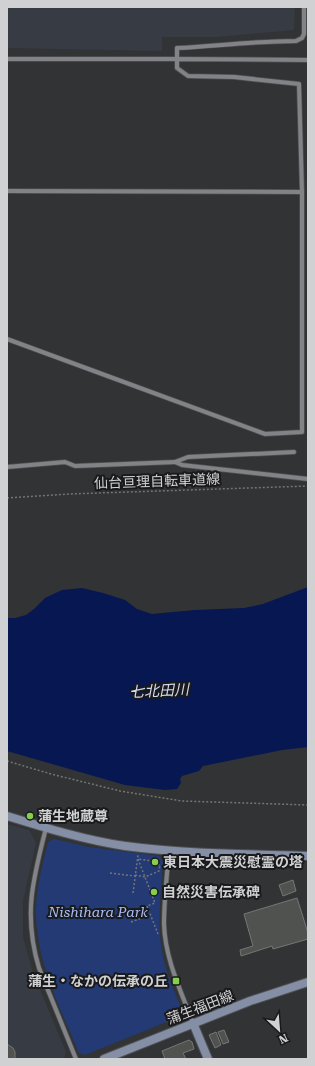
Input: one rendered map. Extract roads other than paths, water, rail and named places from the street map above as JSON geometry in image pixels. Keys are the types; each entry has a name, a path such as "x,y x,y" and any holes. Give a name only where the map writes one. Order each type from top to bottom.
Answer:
{"street":[{"path":"7,339 265,434 302,432 302,192 299,84 234,77 188,76 177,68 177,48 229,45 250,42 296,41 302,38 304,34 304,7"},
{"path":"7,59 308,60"},
{"path":"7,191 302,192"},
{"path":"7,467 65,462 75,466 175,462 188,457 294,452"},
{"path":"175,462 182,466 308,480"},
{"path":"7,816 46,828 123,845 169,850 308,856"},
{"path":"46,828 34,874 30,902 31,927 35,955 39,968 76,1059"},
{"path":"169,850 164,925 166,939 174,976 208,1059"},
{"name":"蒲生福田線","path":"104,1059 250,1001 308,982"}],"water":[{"name":"七北田川","path":"308,587 308,747 282,750 203,766 199,771 182,776 180,779 181,783 177,789 165,790 125,785 7,751 7,618 15,618 26,615 45,598 62,590 82,588 103,593 125,600 137,609 152,614 244,608 263,604"}],"place":[{"name":"蒲生地蔵尊","path":"30,816"},
{"name":"東日本大震災慰霊の塔","path":"155,862"},
{"name":"自然災害伝承碑","path":"154,892"},
{"name":"蒲生・なかの伝承の丘","path":"176,981"}],"park label":[{"name":"Nishihara Park","path":"98,912"}]}
